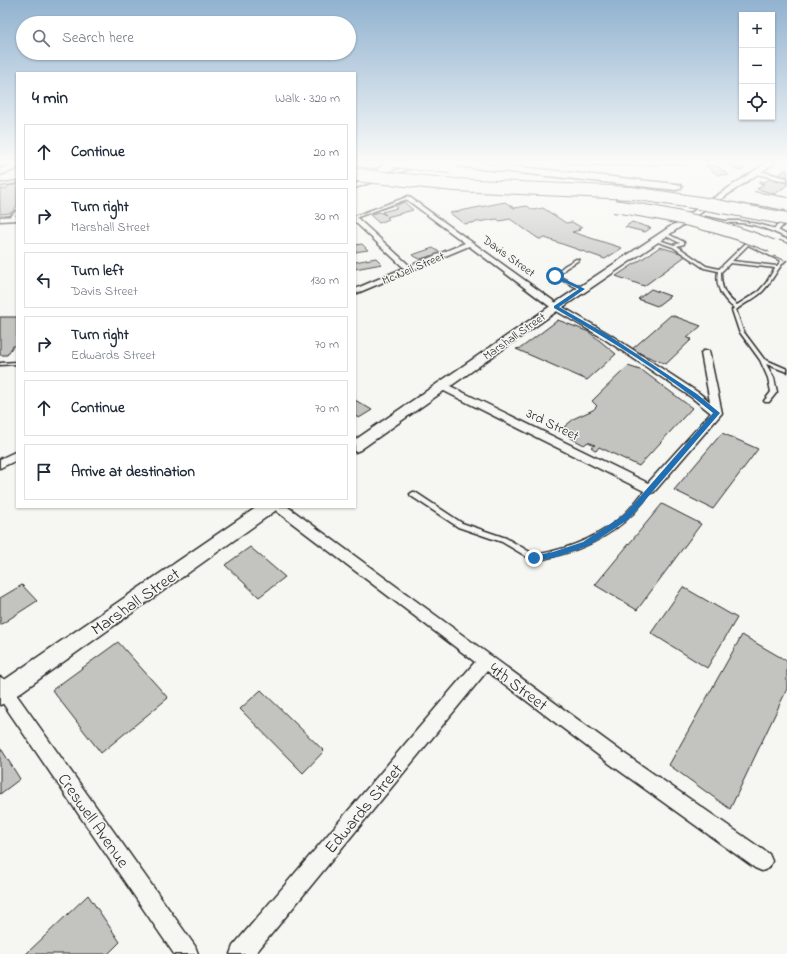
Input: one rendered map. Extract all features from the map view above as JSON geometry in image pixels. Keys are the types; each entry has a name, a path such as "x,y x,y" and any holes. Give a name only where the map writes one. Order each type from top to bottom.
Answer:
{"highway":[{"path":"612,206 646,210 699,222 739,234 785,256"},
{"path":"675,206 782,228"},
{"path":"715,206 787,218"},
{"path":"759,206 787,211"}],"street":[{"name":"Davis Street","path":"418,206 556,307 606,336 695,395 717,413"},
{"name":"Marshall Street","path":"356,446 582,289 707,206"},
{"path":"782,228 787,218"},
{"path":"0,219 14,219"},
{"path":"356,220 410,269"},
{"name":"Mc Neil Street","path":"356,292 470,243"},
{"path":"650,489 717,413 706,353"},
{"name":"3rd Street","path":"442,386 650,489"},
{"path":"0,464 16,456"},
{"name":"Marshall Street","path":"2,691 268,508"},
{"name":"4th Street","path":"280,508 616,758 762,862"},
{"name":"Edwards Street","path":"241,954 486,661"},
{"name":"Creswell Avenue","path":"2,691 187,954"}],"lane":[{"path":"356,219 389,206"},
{"path":"693,215 725,222 782,228 787,237"},
{"path":"725,222 748,243 787,257"},
{"path":"660,237 683,243 674,246"},
{"path":"660,237 705,267 721,271"},
{"path":"736,307 725,298 719,288 721,271 748,243"},
{"path":"767,401 774,392 771,378 762,360 741,330 734,310 736,307 749,300 762,290 785,256"},
{"path":"577,260 565,267 555,276 582,289"},
{"path":"730,262 777,267"},
{"path":"762,360 787,371"},
{"path":"0,364 16,363"},
{"path":"413,494 460,525 504,540 534,558 553,555 586,544 626,517 650,489"}],"building":[{"path":"0,206 16,206 11,213 0,214"},
{"path":"395,206 408,206 413,210 387,217 389,219 379,223 370,215 379,212 386,215 382,212 397,208"},
{"path":"487,206 510,206 514,208 527,206 533,210 543,208 566,223 572,222 582,228 572,232 622,248 605,259 545,238 539,239 510,219 500,221 497,219 464,224 450,213"},
{"path":"632,222 651,228 645,232 625,227"},
{"path":"362,244 368,250 356,252 356,245"},
{"path":"660,247 687,255 644,286 616,276"},
{"path":"433,248 441,253 420,259 412,255"},
{"path":"376,258 382,264 356,269 356,262"},
{"path":"651,289 670,296 657,306 638,299"},
{"path":"671,315 701,326 687,338 692,339 666,364 631,350"},
{"path":"0,317 16,317 16,346 13,346 7,355 0,355"},
{"path":"558,320 589,332 616,354 587,380 516,349 521,348"},
{"path":"628,366 643,371 692,408 639,466 599,447 596,451 591,447 595,445 588,442 584,445 569,437 572,435 564,427 575,418 593,410 597,406 592,401"},
{"path":"356,401 372,410 359,418 356,416"},
{"path":"722,433 758,449 713,509 674,490"},
{"path":"662,504 701,524 637,610 595,585"},
{"path":"250,547 285,577 259,597 225,565"},
{"path":"22,585 37,601 0,625 0,598"},
{"path":"683,587 737,618 707,668 651,633"},
{"path":"742,635 787,661 787,689 730,809 669,765"},
{"path":"118,642 168,698 101,753 52,690"},
{"path":"261,690 324,751 303,773 240,709"},
{"path":"0,747 20,779 0,794"},
{"path":"88,895 120,942 108,954 26,954"}],"route":[{"path":"534,558 553,555 586,544 626,517 717,413 695,395 606,336 581,320 556,307 582,289 558,279 555,276"}]}
